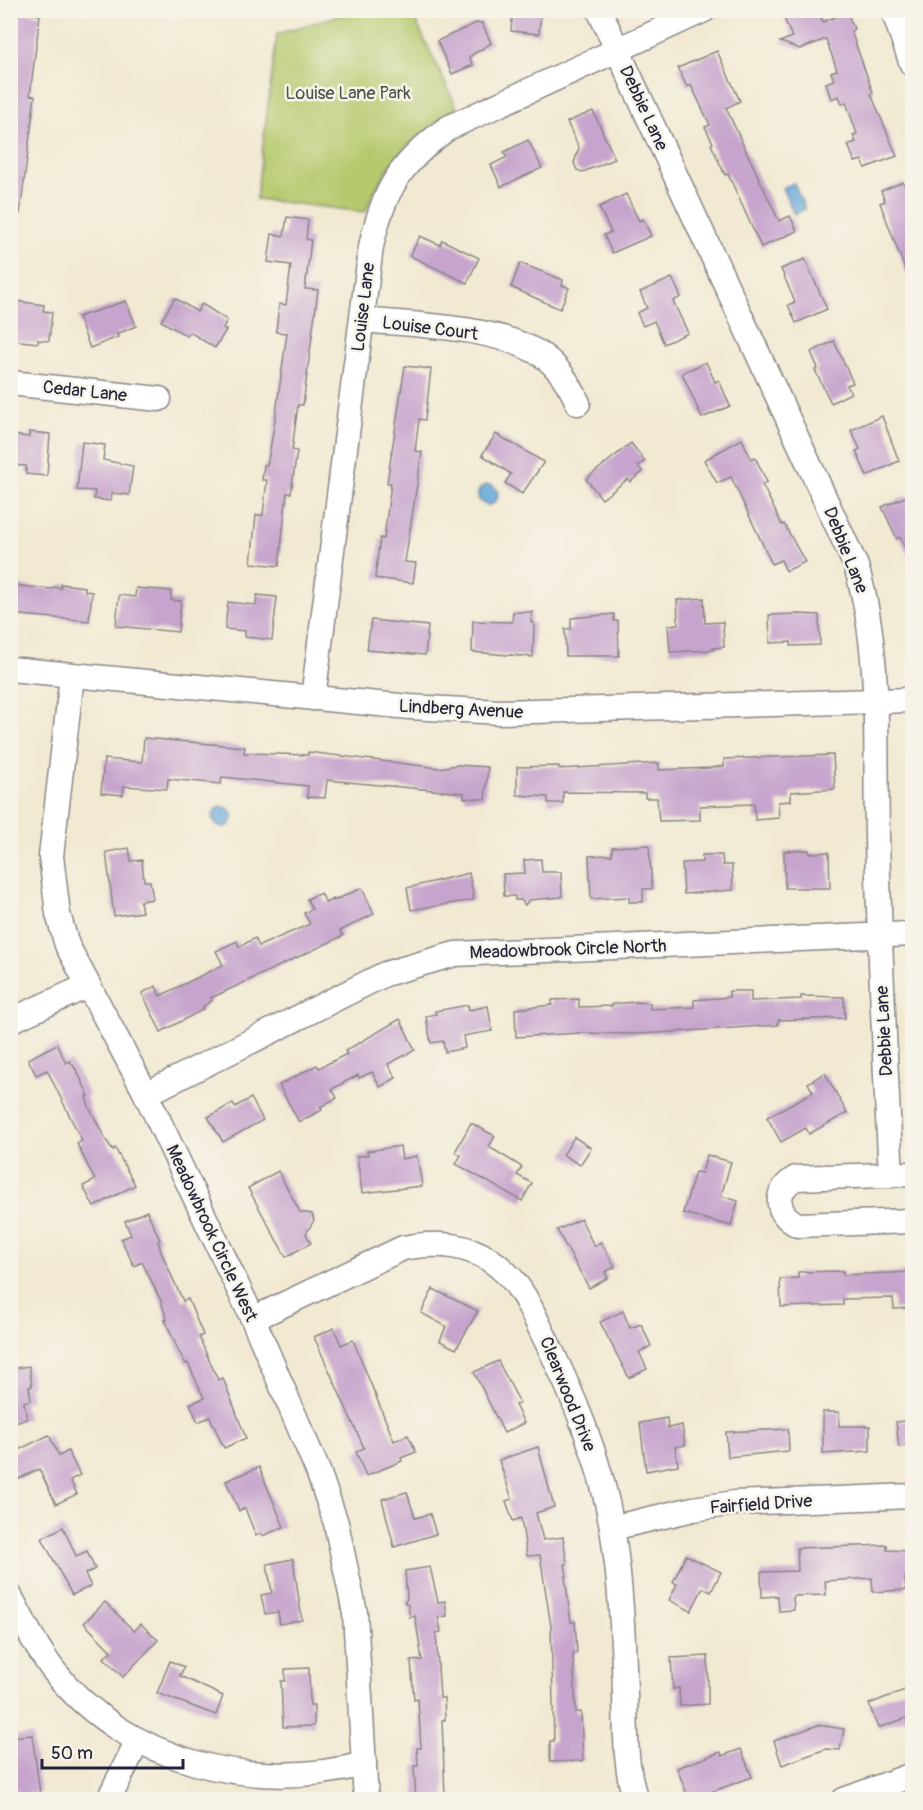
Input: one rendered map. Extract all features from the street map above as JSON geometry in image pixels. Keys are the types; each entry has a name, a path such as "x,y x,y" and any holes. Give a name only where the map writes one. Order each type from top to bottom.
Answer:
{"street":[{"name":"Debbie Lane","path":"599,10 856,566 870,622 879,935 902,1174"},
{"name":"Louise Lane","path":"314,698 377,217 389,189 405,163 423,146 448,129 704,10"},
{"path":"894,10 912,64"},
{"name":"Louise Court","path":"362,320 461,329 530,348 560,371 578,404"},
{"name":"Cedar Lane","path":"10,383 159,399"},
{"name":"Lindberg Avenue","path":"10,669 314,698 500,712 874,703 912,700"},
{"name":"Meadowbrook Circle West","path":"72,676 51,856 58,914 67,945 146,1094 253,1319 318,1471 346,1558 355,1613 366,1800"},
{"name":"Meadowbrook Circle North","path":"146,1094 385,974 425,960 455,954 912,934"},
{"path":"10,1021 87,986"},
{"path":"902,1174 796,1178 786,1184 781,1192 781,1212 788,1220 798,1225 912,1221"},
{"name":"Clearwood Drive","path":"253,1319 403,1248 444,1244 465,1248 485,1256 505,1271 518,1287 564,1376 599,1474 612,1528 623,1655 627,1758 636,1800"},
{"name":"Fairfield Drive","path":"612,1528 693,1509 735,1503 912,1496"},
{"path":"10,1596 54,1671 104,1718 138,1740 194,1763 223,1771 264,1776 304,1775 364,1764"},
{"path":"110,1799 138,1740"},
{"path":"844,1800 912,1775"}],"green space":[{"name":"Louise Lane Park","path":"353,11 411,11 457,108 413,140 402,151 382,177 365,212 256,199 277,34"}],"water":[{"path":"794,183 805,209 794,214 782,188"},
{"path":"488,485 495,488 498,495 495,502 488,505 481,502 478,495 481,488"},
{"path":"223,807 230,810 233,817 230,824 223,827 216,824 213,817 216,810"}],"building":[{"path":"513,10 541,10 539,34 511,31"},
{"path":"801,10 818,10 823,22 847,12 854,29 851,31 873,93 871,94 897,156 865,168 862,160 855,162 848,145 856,142 853,135 857,134 846,102 842,104 839,96 831,99 826,83 834,80 831,72 837,70 826,39 800,49 780,42 792,37 784,18"},
{"path":"10,11 40,15 30,95 35,96 20,213 10,213"},
{"path":"476,23 482,23 491,43 469,57 473,65 452,74 437,41"},
{"path":"717,51 740,101 726,108 779,221 790,216 797,231 761,247 728,174 725,175 711,144 713,143 705,127 710,125 691,85 687,87 678,68"},
{"path":"593,111 615,159 583,172 577,170 574,163 579,148 567,122"},
{"path":"528,140 542,168 501,187 491,165 507,157 504,152"},
{"path":"903,182 912,205 911,285 880,203 885,201 881,191"},
{"path":"626,194 639,221 643,219 651,236 612,253 604,235 611,232 599,207"},
{"path":"287,217 308,220 306,239 311,240 305,289 318,290 303,405 298,405 292,450 297,451 291,493 287,493 279,566 251,563 256,515 263,515 267,480 262,480 274,427 287,333 276,332 279,304 286,305 291,265 268,262 272,234 284,236"},
{"path":"420,236 440,245 442,240 479,258 467,283 410,256"},
{"path":"805,259 827,309 796,323 788,305 795,302 781,269"},
{"path":"520,263 563,280 562,285 569,288 560,309 511,287"},
{"path":"672,278 681,297 673,301 688,333 664,344 654,321 643,326 637,313 647,308 640,292"},
{"path":"175,298 197,312 202,304 227,320 223,328 226,330 215,348 190,332 187,336 161,321"},
{"path":"15,301 44,305 43,311 52,312 49,341 38,340 38,343 10,340 10,308 14,308"},
{"path":"126,301 136,326 117,334 118,337 90,348 78,317"},
{"path":"834,341 853,383 847,385 851,393 831,403 815,370 818,368 811,352"},
{"path":"706,362 715,382 719,380 730,406 702,418 682,373"},
{"path":"405,366 431,369 425,420 419,419 415,451 422,452 405,562 416,563 413,583 375,578 380,538 384,539 391,483 387,483"},
{"path":"882,416 899,461 867,476 856,451 860,449 851,430"},
{"path":"29,432 50,434 47,476 26,474 26,466 10,465 10,435 29,437"},
{"path":"496,434 544,462 522,494 505,483 511,474 482,455"},
{"path":"742,439 751,459 755,457 767,482 762,484 782,525 784,524 805,562 786,571 781,560 772,564 731,477 717,483 704,460"},
{"path":"82,442 105,445 103,460 133,466 129,495 112,493 111,501 94,499 95,491 77,490"},
{"path":"631,443 645,461 638,466 643,472 630,482 628,479 602,499 586,479"},
{"path":"907,496 912,508 912,563 900,537 897,539 882,507"},
{"path":"61,584 85,587 85,591 92,592 89,621 10,614 10,585 52,589 53,587 61,588"},
{"path":"136,588 171,591 171,600 181,601 178,632 116,626 119,595 135,597"},
{"path":"257,595 277,597 272,640 245,637 245,631 225,629 228,602 256,605"},
{"path":"704,598 705,623 723,622 724,647 713,648 713,650 670,652 668,625 678,624 677,600"},
{"path":"513,612 532,612 533,657 472,652 473,621 512,622"},
{"path":"614,614 614,621 618,621 619,656 566,656 565,629 571,629 571,618"},
{"path":"769,615 819,615 820,645 791,646 791,642 770,643"},
{"path":"371,620 428,626 425,655 367,650"},
{"path":"144,738 245,747 244,753 308,755 308,752 439,768 457,765 488,767 485,799 464,798 464,793 327,780 325,798 307,797 308,786 222,777 221,784 168,779 167,789 124,786 123,795 101,793 104,759 142,762"},
{"path":"833,755 835,789 791,792 791,801 778,802 779,818 755,820 754,804 700,806 700,820 659,821 657,798 645,798 645,793 563,792 563,803 548,803 548,797 517,795 517,767 559,766 559,769 659,763 659,770 724,766 724,759"},
{"path":"649,845 652,889 643,889 643,902 629,902 629,897 591,899 589,856 612,855 612,847"},
{"path":"129,848 131,861 142,860 144,881 150,881 153,899 140,901 142,912 114,916 106,852"},
{"path":"809,850 809,853 829,852 830,888 785,888 784,851"},
{"path":"702,855 722,855 723,865 732,865 733,890 684,894 682,863 702,862"},
{"path":"541,859 542,872 561,872 562,897 529,900 525,905 521,900 515,900 515,896 504,896 503,874 525,873 524,860"},
{"path":"469,873 474,900 411,910 407,888"},
{"path":"362,888 374,914 340,931 343,936 211,998 212,1001 203,1006 204,1009 161,1032 142,993 156,986 160,996 223,965 216,951 237,941 239,947 255,938 259,946 310,924 304,913 312,909 307,899 321,893 326,903"},
{"path":"729,991 751,991 751,1001 801,999 801,996 844,997 845,1018 778,1020 778,1025 641,1034 580,1033 516,1037 515,1009 552,1005 552,1000 579,999 579,1007 612,1006 612,1004 635,1002 650,1003 650,1009 694,1007 694,1000 729,997"},
{"path":"468,1005 469,1010 488,1006 492,1031 463,1036 465,1048 445,1052 443,1041 431,1043 426,1016 436,1014 435,1011"},
{"path":"400,1019 415,1050 388,1064 396,1078 380,1087 372,1072 359,1078 358,1075 332,1089 337,1098 320,1107 322,1110 299,1122 279,1085 317,1065 319,1068 347,1054 345,1051"},
{"path":"57,1044 66,1063 70,1061 77,1071 89,1096 86,1097 90,1109 106,1140 113,1150 115,1148 135,1185 94,1207 83,1186 95,1180 77,1144 82,1141 47,1070 36,1075 28,1059"},
{"path":"825,1073 847,1113 809,1134 806,1128 781,1142 767,1117 813,1092 808,1083"},
{"path":"251,1098 263,1120 223,1142 208,1117 233,1103 235,1107"},
{"path":"471,1123 495,1136 489,1147 522,1167 517,1175 532,1183 522,1201 456,1164 461,1155 455,1152"},
{"path":"574,1137 591,1148 580,1165 563,1155"},
{"path":"400,1146 402,1159 417,1156 422,1186 362,1193 357,1156 368,1155 367,1151"},
{"path":"707,1155 731,1162 721,1196 738,1201 731,1226 683,1213 695,1172 702,1173"},
{"path":"278,1171 300,1212 312,1214 314,1220 306,1234 311,1243 286,1257 248,1188"},
{"path":"147,1211 160,1240 158,1241 161,1252 183,1301 188,1299 203,1335 199,1337 218,1380 223,1378 246,1438 224,1448 210,1417 198,1422 190,1404 204,1398 188,1363 186,1364 178,1350 165,1320 167,1320 161,1301 142,1262 134,1266 121,1239 131,1235 125,1221"},
{"path":"581,1219 594,1246 601,1242 615,1267 605,1272 608,1278 589,1288 557,1230"},
{"path":"843,1271 843,1275 912,1272 912,1308 894,1309 893,1298 843,1299 843,1305 781,1307 780,1279 798,1278 798,1272"},
{"path":"433,1289 478,1311 456,1349 440,1341 446,1326 421,1313"},
{"path":"623,1311 630,1328 641,1324 651,1346 639,1352 647,1369 629,1378 600,1322"},
{"path":"334,1328 341,1345 353,1340 394,1441 408,1435 416,1452 401,1458 402,1461 366,1476 356,1452 364,1448 314,1337"},
{"path":"498,1361 520,1403 515,1405 524,1423 504,1433 474,1372"},
{"path":"29,1366 32,1386 29,1387 31,1400 24,1402 27,1419 10,1423 10,1369"},
{"path":"823,1412 839,1412 839,1426 870,1426 870,1451 823,1454"},
{"path":"667,1418 668,1428 682,1425 685,1445 675,1447 678,1465 646,1471 640,1423"},
{"path":"912,1420 912,1445 899,1447 896,1422"},
{"path":"788,1429 789,1451 728,1457 726,1432"},
{"path":"49,1435 59,1456 68,1451 80,1475 70,1480 77,1494 56,1504 39,1469 18,1479 10,1463 10,1454"},
{"path":"538,1447 554,1507 536,1513 543,1540 563,1537 567,1564 565,1564 567,1576 565,1577 571,1622 575,1622 577,1653 573,1654 576,1712 581,1712 583,1761 550,1762 550,1741 554,1741 551,1626 540,1555 527,1556 521,1518 513,1521 506,1501 512,1499 499,1460"},
{"path":"259,1467 284,1527 262,1536 261,1533 256,1536 245,1508 239,1511 226,1481"},
{"path":"407,1492 415,1518 430,1514 436,1534 394,1547 382,1499"},
{"path":"63,1527 76,1556 87,1551 95,1569 85,1574 91,1586 72,1595 42,1538"},
{"path":"887,1545 887,1550 909,1551 910,1577 905,1577 906,1590 873,1592 872,1578 825,1581 826,1595 793,1596 794,1610 779,1611 778,1596 762,1597 761,1572 798,1571 797,1548"},
{"path":"686,1555 721,1572 711,1592 703,1588 691,1611 669,1600 677,1584 673,1582"},
{"path":"293,1559 302,1620 280,1624 278,1612 265,1614 261,1595 272,1593 267,1564"},
{"path":"430,1567 438,1602 445,1601 447,1616 438,1617 441,1632 436,1633 440,1698 444,1698 445,1720 442,1720 445,1797 416,1800 414,1766 418,1766 417,1748 421,1748 418,1699 414,1700 411,1661 422,1660 415,1616 410,1617 408,1605 404,1602 407,1599 405,1571"},
{"path":"105,1602 134,1631 141,1624 158,1640 123,1677 104,1658 111,1651 84,1623"},
{"path":"708,1656 708,1704 680,1706 679,1688 673,1689 671,1658"},
{"path":"170,1661 184,1667 180,1676 223,1696 216,1715 157,1693"},
{"path":"309,1668 310,1705 314,1705 314,1726 283,1727 281,1681 285,1681 285,1669"},
{"path":"912,1687 912,1716 878,1728 869,1704"},
{"path":"818,1725 844,1729 840,1750 826,1749 782,1765 774,1741"},
{"path":"32,1735 40,1793 17,1795 17,1788 10,1789 10,1737"},
{"path":"741,1749 752,1777 689,1800 677,1768 721,1752 722,1756"}]}
